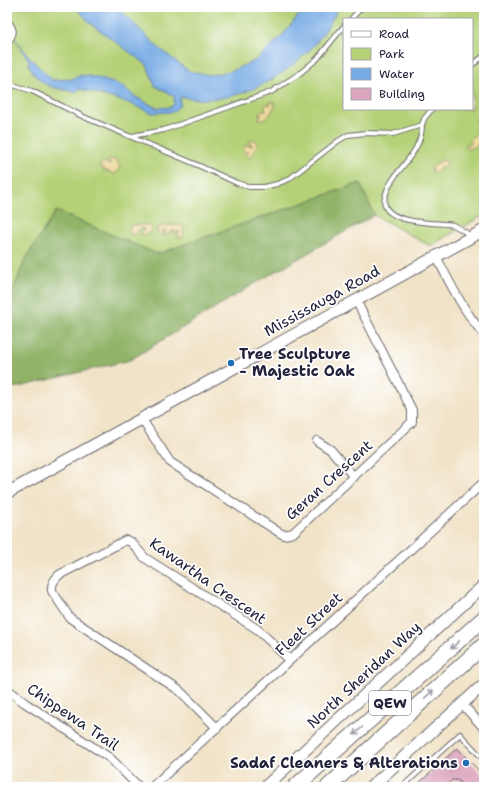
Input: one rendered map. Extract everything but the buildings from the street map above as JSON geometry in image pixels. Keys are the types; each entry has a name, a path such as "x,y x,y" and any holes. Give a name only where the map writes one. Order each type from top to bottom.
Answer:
{"highway":[{"name":"QEW","path":"295,787 484,618"},
{"name":"QEW","path":"328,787 484,645"}],"main road":[{"name":"Mississauga Road","path":"7,492 484,230"},
{"name":"North Sheridan Way","path":"265,787 484,584"},
{"path":"371,787 484,684"}],"street":[{"path":"436,256 472,321 484,334"},
{"name":"Geran Crescent","path":"141,418 170,462 284,535 293,533 412,422 412,410 356,300"},
{"path":"317,441 331,450 354,477"},
{"name":"Fleet Street","path":"152,787 484,482"},
{"name":"Kawartha Crescent","path":"217,728 180,691 70,618 52,591 51,587 53,582 59,575 126,540 131,542 145,558 257,629 290,660"},
{"name":"Chippewa Trail","path":"7,689 110,758 139,787"},
{"path":"462,704 484,728"}],"lane":[{"path":"352,18 362,7"},
{"path":"7,19 14,29 14,33 7,45"},
{"path":"131,137 164,130 271,92 317,59 343,27"},
{"path":"473,64 484,56"},
{"path":"7,83 32,91 84,117 237,183 249,186 264,187 277,184 288,178 348,135 366,133 393,134 422,125"},
{"path":"431,110 424,119 417,147 389,188 385,197 385,208 394,215 413,221 456,226 460,230 472,236"},
{"path":"402,787 460,734 484,759"}],"green space":[{"path":"7,7 484,7 484,215 430,246 374,215 360,183 157,254 56,211 25,260 7,307"},
{"path":"360,183 374,215 254,284 130,360 19,387 7,388 7,369 13,369 7,349 7,307 25,260 56,211 157,254"}],"sand":[{"path":"270,102 274,102 275,105 269,116 264,119 259,119 262,115 259,114 259,112 263,110 266,111 265,106 267,104 270,105"},
{"path":"476,135 481,138 480,142 472,148 466,148 465,145 470,144 472,137"},
{"path":"250,140 255,140 258,143 252,156 247,157 246,155 249,151 245,153 243,150 246,145 253,146 249,142"},
{"path":"109,159 116,160 120,166 115,174 103,170 104,168 100,167 104,162 110,165 108,161"},
{"path":"442,160 446,161 447,165 443,168 441,166 439,171 431,171 432,167"},
{"path":"130,225 149,225 152,228 149,233 146,234 140,234 144,230 143,228 138,230 136,234 131,234 128,232 130,230"},
{"path":"161,226 182,226 184,231 180,238 177,236 180,232 179,231 176,233 175,231 172,231 165,236 165,230 161,235 157,232 157,229"}],"water":[{"path":"76,7 117,7 160,49 189,71 210,75 231,71 256,60 281,37 305,7 339,7 313,47 291,66 269,81 246,92 221,98 201,99 180,97 180,105 173,112 152,113 126,102 80,89 75,92 50,86 41,81 32,71 29,61 15,39 31,59 52,80 72,79 82,75 94,77 120,85 136,97 157,108 171,107 174,103 174,96 155,86 147,65 90,23"}],"place":[{"name":"Tree Sculpture - Majestic Oak","path":"231,363"},
{"name":"Sadaf Cleaners & Alterations","path":"466,763"}]}
